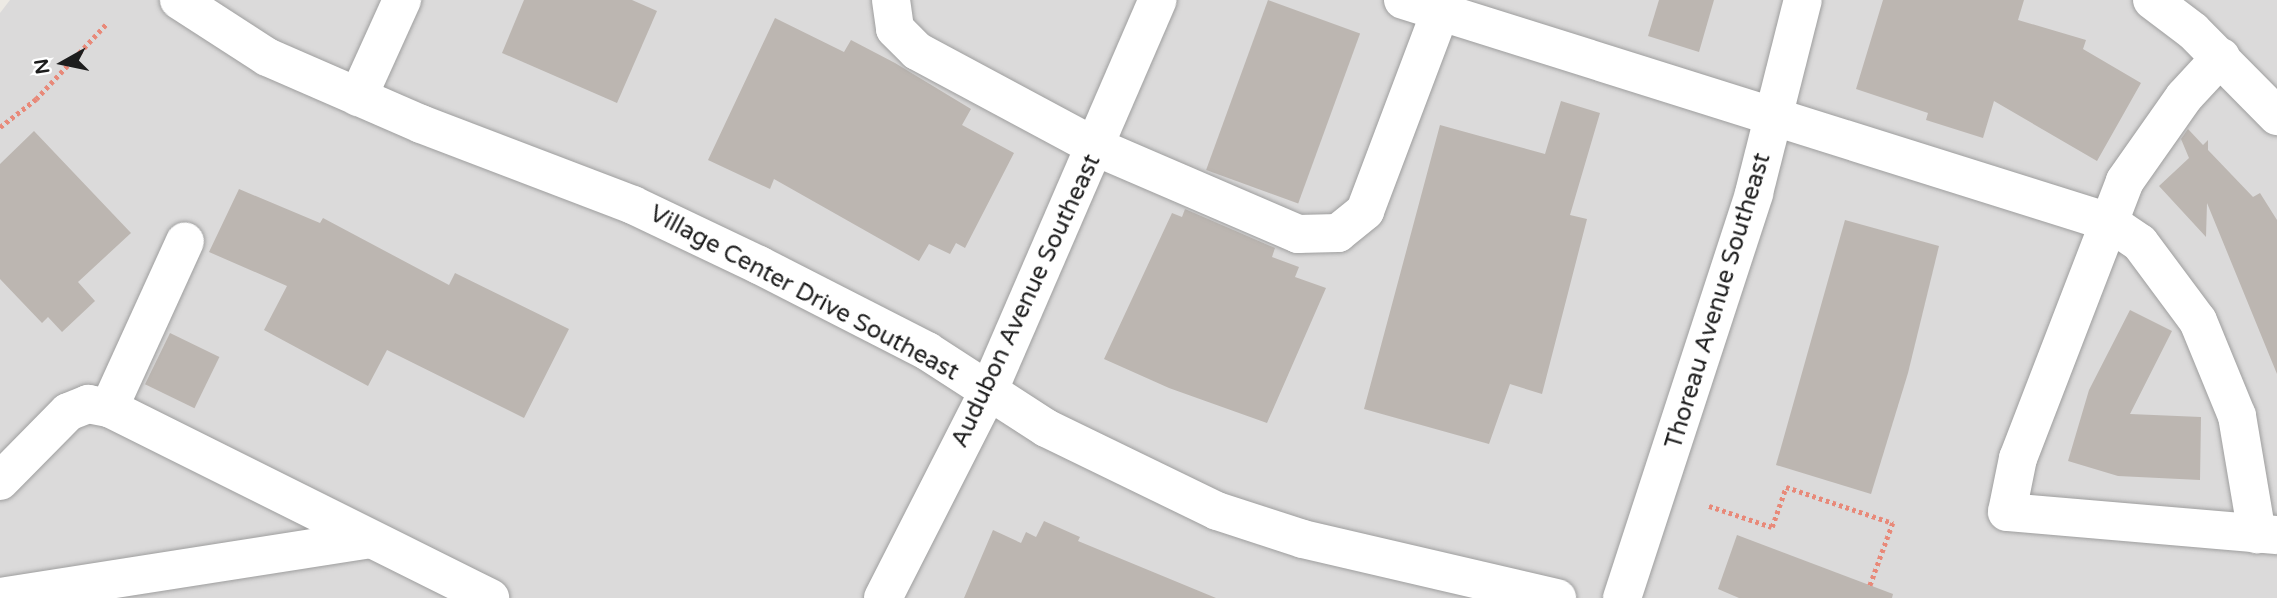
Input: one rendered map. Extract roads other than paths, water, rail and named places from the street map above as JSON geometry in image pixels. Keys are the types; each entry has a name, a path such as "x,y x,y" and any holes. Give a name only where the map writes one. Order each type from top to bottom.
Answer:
{"street":[{"name":"Village Center Drive Southeast","path":"178,0 267,57 358,97 633,205 915,345 988,391 1131,473 1217,511 1404,565 1557,598"},
{"path":"358,97 402,0"},
{"path":"891,0 895,29 917,51 1096,147 1298,234 1338,233 1365,211 1440,12"},
{"name":"Audubon Avenue Southeast","path":"883,598 988,391 1158,0"},
{"path":"1403,0 2109,222 2140,243 2198,321 2236,416 2267,534 2007,512 2018,458 2109,222 2125,181 2183,97 2221,57"},
{"name":"Thoreau Avenue Southeast","path":"1622,598 1754,192 1803,0"},
{"path":"2152,0 2221,57 2277,116"},
{"path":"109,408 185,241"},
{"path":"0,481 68,412 88,404 109,408 491,598"},
{"path":"0,597 369,539"}]}
